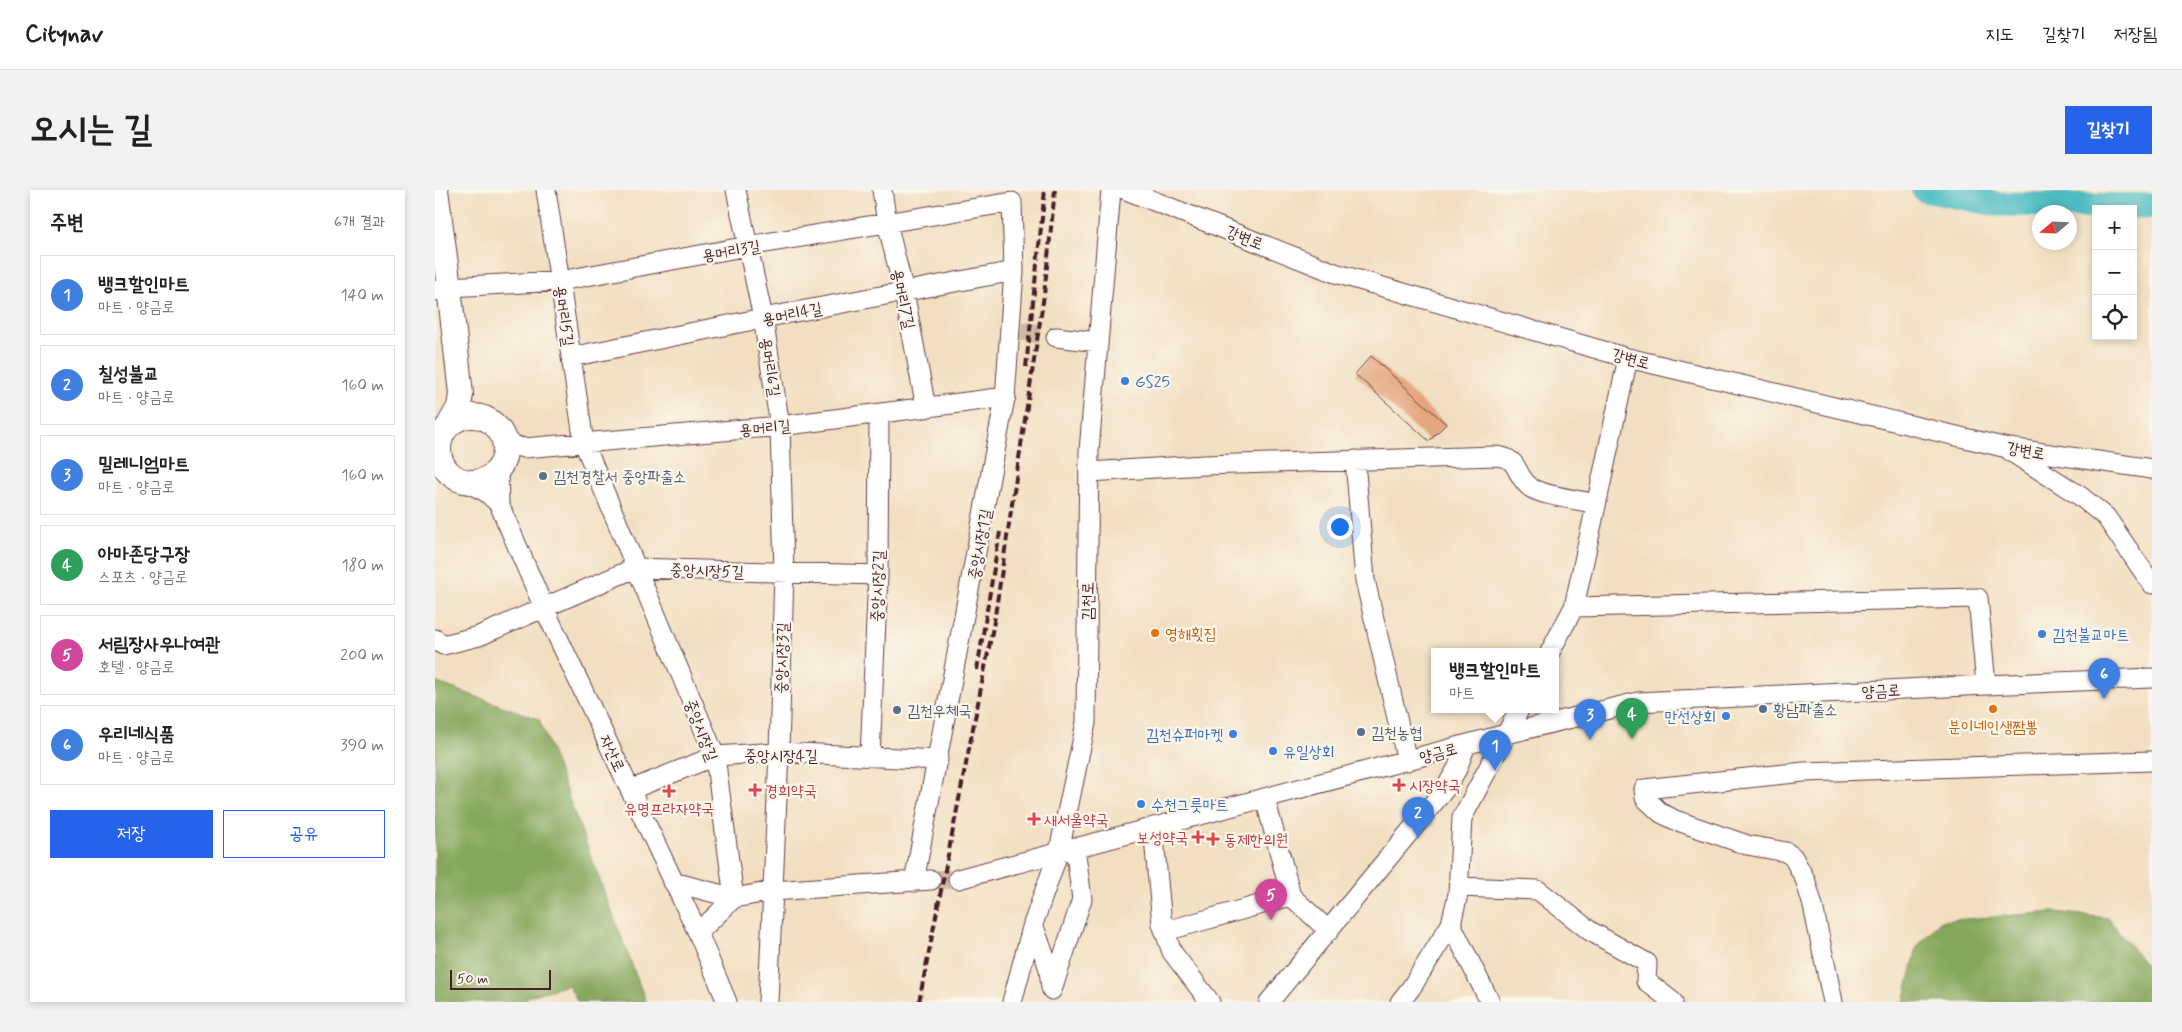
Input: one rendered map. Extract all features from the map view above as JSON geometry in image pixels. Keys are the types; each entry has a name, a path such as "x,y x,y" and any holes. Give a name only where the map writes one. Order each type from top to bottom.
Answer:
{"main road":[{"path":"436,190 442,289 461,394 467,405 480,416"},
{"path":"441,437 459,418 469,415 480,416 490,420 498,428 502,456 490,478 479,482 450,474 441,463 438,452 441,437 459,407 461,394"}],"street":[{"name":"용머리5길","path":"547,190 584,443"},
{"name":"용머리6길","path":"736,190 763,318 780,426"},
{"name":"용머리7길","path":"882,190 887,223 904,292 926,408"},
{"name":"김천로","path":"1012,1002 1033,924 1067,849 1086,723 1089,472 1111,190"},
{"name":"강변로","path":"1126,190 1335,273 1628,358 2003,447 2152,469"},
{"name":"용머리3길","path":"442,289 560,281 748,246 1012,202"},
{"name":"중앙시장1길","path":"773,891 923,881 938,760 1006,397 1016,331 1012,202"},
{"name":"용머리4길","path":"571,357 763,318 1014,271"},
{"path":"1056,337 1098,342"},
{"path":"1552,648 1574,607 1628,358"},
{"name":"용머리길","path":"502,456 524,448 780,426 879,415 1006,397"},
{"name":"중앙시장2길","path":"870,757 878,575 879,415"},
{"name":"중앙시장3길","path":"768,1002 779,752 784,572 780,426"},
{"name":"중앙시장길","path":"584,443 715,756 734,898"},
{"path":"2003,447 2080,496 2106,517 2152,584"},
{"path":"499,504 502,456"},
{"path":"1089,472 1204,465 1506,456 1514,462 1523,480 1531,488 1596,504"},
{"path":"1355,460 1365,580 1407,761"},
{"path":"450,474 486,492 499,504"},
{"name":"자산로","path":"499,504 544,608 698,933 727,1002"},
{"name":"중앙시장5길","path":"435,639 443,645 479,636 635,568 878,575"},
{"path":"1574,607 1978,598 1986,685"},
{"name":"양금로","path":"1067,849 1506,734 1638,702 2152,678"},
{"path":"1400,1002 1411,988 1451,924 1459,886 1462,818 1517,713"},
{"path":"1269,1002 1445,789 1457,769 1466,745"},
{"name":"중앙시장4길","path":"630,790 715,756 779,752 938,760"},
{"path":"1833,1002 1813,906 1805,879 1793,857 1786,852 1747,846 1675,820 1661,813 1645,798 1644,790 1804,772 2152,761"},
{"path":"1265,798 1291,896 1329,931"},
{"path":"1153,827 1161,924 1172,952 1210,1002"},
{"path":"958,879 1067,849 1082,899 1052,996"},
{"path":"673,882 734,898 773,891"},
{"path":"1459,886 1538,890 1590,931 1647,963 1646,981 1673,1002"},
{"path":"1161,924 1173,929 1291,896"},
{"path":"698,933 734,898"},
{"path":"1033,924 1049,969 1052,996"},
{"path":"1451,924 1490,1002"}],"green space":[{"path":"435,682 539,719 646,1002 578,1002 568,985 526,997 527,1002 435,1002"},
{"path":"2054,912 2108,918 2152,973 2152,1002 1904,1002 1917,947 1940,921"}],"building":[{"path":"1371,356 1446,424 1429,441 1355,374"}],"waterway":[{"path":"1924,190 1997,204 2152,206"}],"tunnel":[{"path":"1021,331 1056,337"},
{"path":"931,880 958,879"}],"railway":[{"path":"1026,367 1045,190"},
{"path":"919,1002 994,622 1044,295 1055,190"},
{"path":"977,670 1000,532"}],"place":[{"name":"GS25","path":"1125,381"},
{"name":"김천경찰서 중앙파출소","path":"543,476"},
{"name":"영해횟집","path":"1155,633"},
{"name":"김천불교마트","path":"2042,634"},
{"name":"우리네식품","path":"2104,699"},
{"name":"황남파출소","path":"1763,709"},
{"name":"분이네인생짬뽕","path":"1993,709"},
{"name":"김천우체국","path":"897,710"},
{"name":"만선상회","path":"1726,716"},
{"name":"김천농협","path":"1361,732"},
{"name":"김천슈퍼마켓","path":"1233,734"},
{"name":"아마존당구장","path":"1632,739"},
{"name":"밀레니엄마트","path":"1590,740"},
{"name":"유일상회","path":"1273,751"},
{"name":"뱅크할인마트","path":"1495,771"},
{"name":"시장약국","path":"1399,785"},
{"name":"경희약국","path":"755,790"},
{"name":"유명프라자약국","path":"669,791"},
{"name":"수천그릇마트","path":"1141,804"},
{"name":"새서울약국","path":"1034,819"},
{"name":"보성약국","path":"1198,837"},
{"name":"칠성불교","path":"1418,838"},
{"name":"동제한의원","path":"1213,839"},
{"name":"서림장사우나여관","path":"1271,920"}]}
